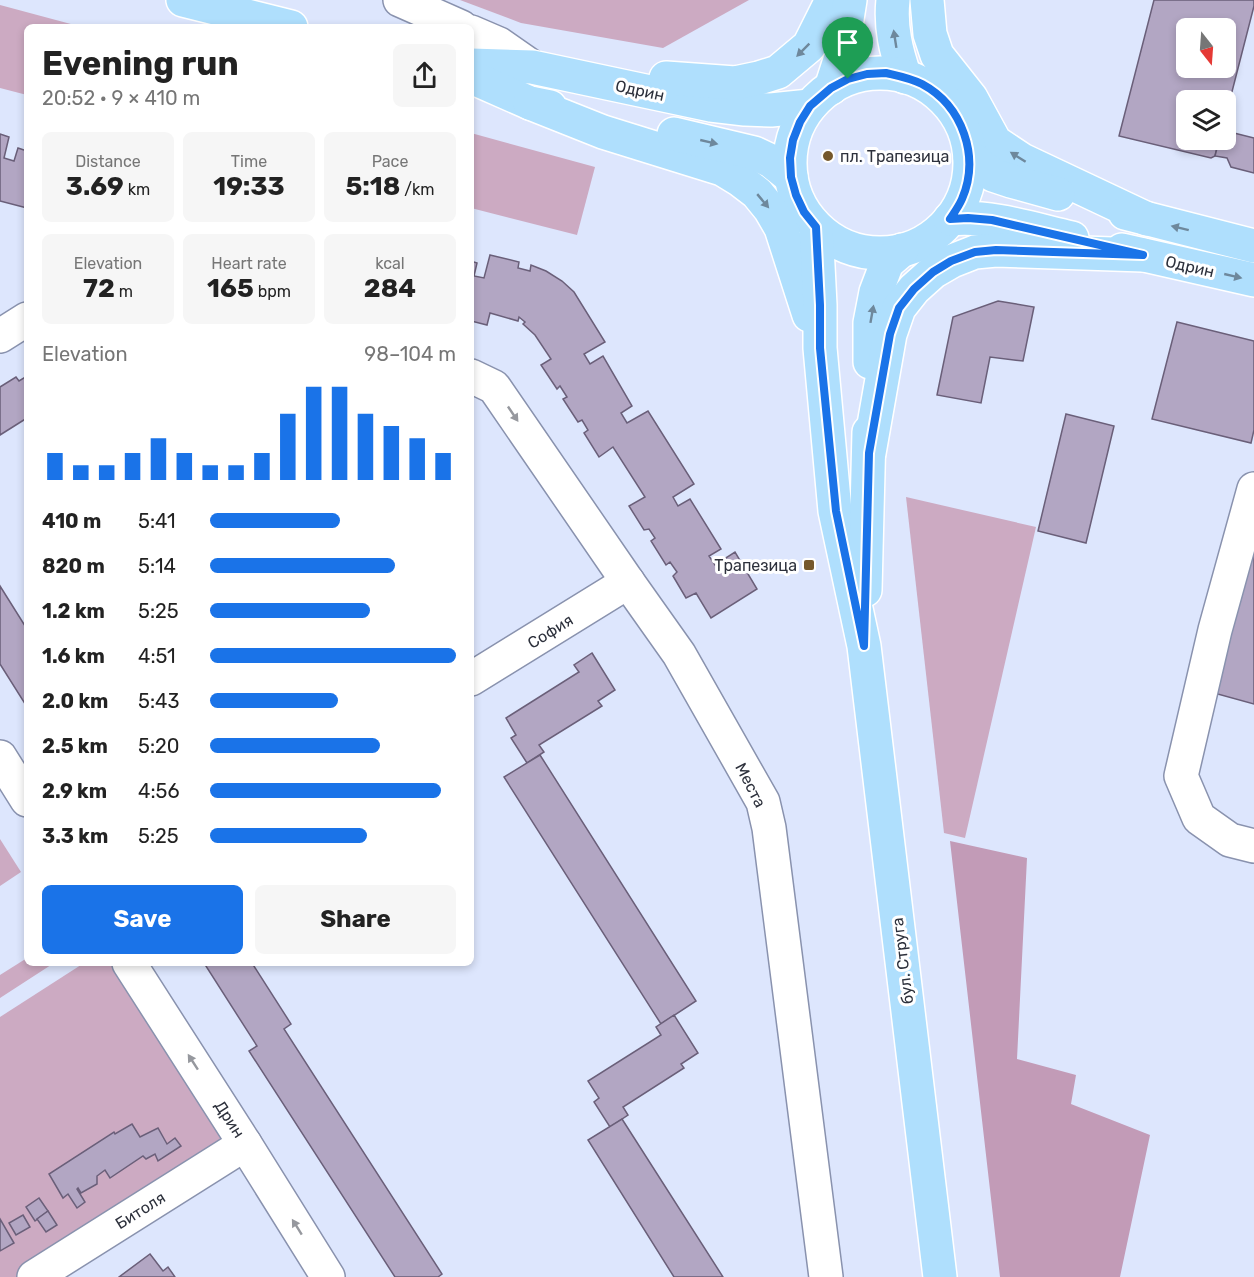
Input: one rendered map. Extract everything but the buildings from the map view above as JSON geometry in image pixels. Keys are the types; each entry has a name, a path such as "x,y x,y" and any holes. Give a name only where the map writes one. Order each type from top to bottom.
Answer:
{"main road":[{"path":"183,0 279,24"},
{"path":"532,67 735,83 759,78 778,72 809,46 831,0"},
{"path":"821,97 848,79 867,74 886,73 922,84 950,107 960,122 966,139 970,157 968,179 962,200 950,219 934,235 902,250 879,253 856,250 835,241 816,227 804,212 796,195 791,177 790,158 793,140 800,122 821,97 841,57 850,0"},
{"path":"893,0 894,42 905,77"},
{"path":"927,0 930,34 937,55 971,98 995,142 1022,160 1147,219"},
{"name":"Одрин","path":"474,65 532,67 711,105 745,109 771,110 821,97"},
{"path":"474,78 603,132 722,169 757,193 781,228 820,348"},
{"path":"530,103 754,153 771,161 791,177"},
{"path":"970,157 993,175 1011,181 1254,246"},
{"name":"Одрин","path":"950,219 992,220 1254,280"},
{"name":"бул. Струга","path":"816,227 820,348 836,511 864,646 940,1277"},
{"name":"бул. Струга","path":"864,646 870,323 876,292 887,263 902,250"},
{"path":"869,453 890,334 899,308 914,289 933,272 951,261 975,252 996,250 1143,255"}],"street":[{"path":"400,0 453,24"},
{"path":"474,33 499,44 532,67"},
{"path":"0,336 24,321"},
{"name":"Места","path":"474,377 494,387 679,654 763,802 769,828 826,1277"},
{"path":"1254,489 1215,630 1181,776 1199,818 1230,840 1254,846"},
{"name":"София","path":"474,677 628,582"},
{"path":"0,757 24,795"},
{"name":"Дрин","path":"131,966 328,1277"},
{"name":"Битоля","path":"34,1277 245,1144"}],"shaded area":[{"path":"460,0 749,0 663,48 521,23"},
{"path":"0,5 71,24 24,24 24,94 0,88"},
{"path":"474,134 595,167 577,235 474,209"},
{"path":"906,497 1036,527 965,838 944,833"},
{"path":"0,839 21,872 0,886"},
{"path":"950,841 1027,858 1017,1059 1076,1075 1071,1104 1150,1135 1120,1277 1000,1277"},
{"path":"24,960 24,966 49,966 0,998 0,975"},
{"path":"79,966 130,966 252,1157 63,1277 0,1277 0,1017"}],"place":[{"name":"пл. Трапезица","path":"828,156"},
{"name":"Трапезица","path":"809,565"}],"route":[{"path":"886,73 905,77 937,94 950,107 960,122 970,157 968,179 962,200 950,219 992,220 1143,255 996,250 975,252 951,261 933,272 914,289 899,308 890,334 869,453 864,646 836,511 820,348 816,227 804,212 796,195 791,177 790,158 793,140 810,106 831,88 848,79 867,74 886,73"}]}
